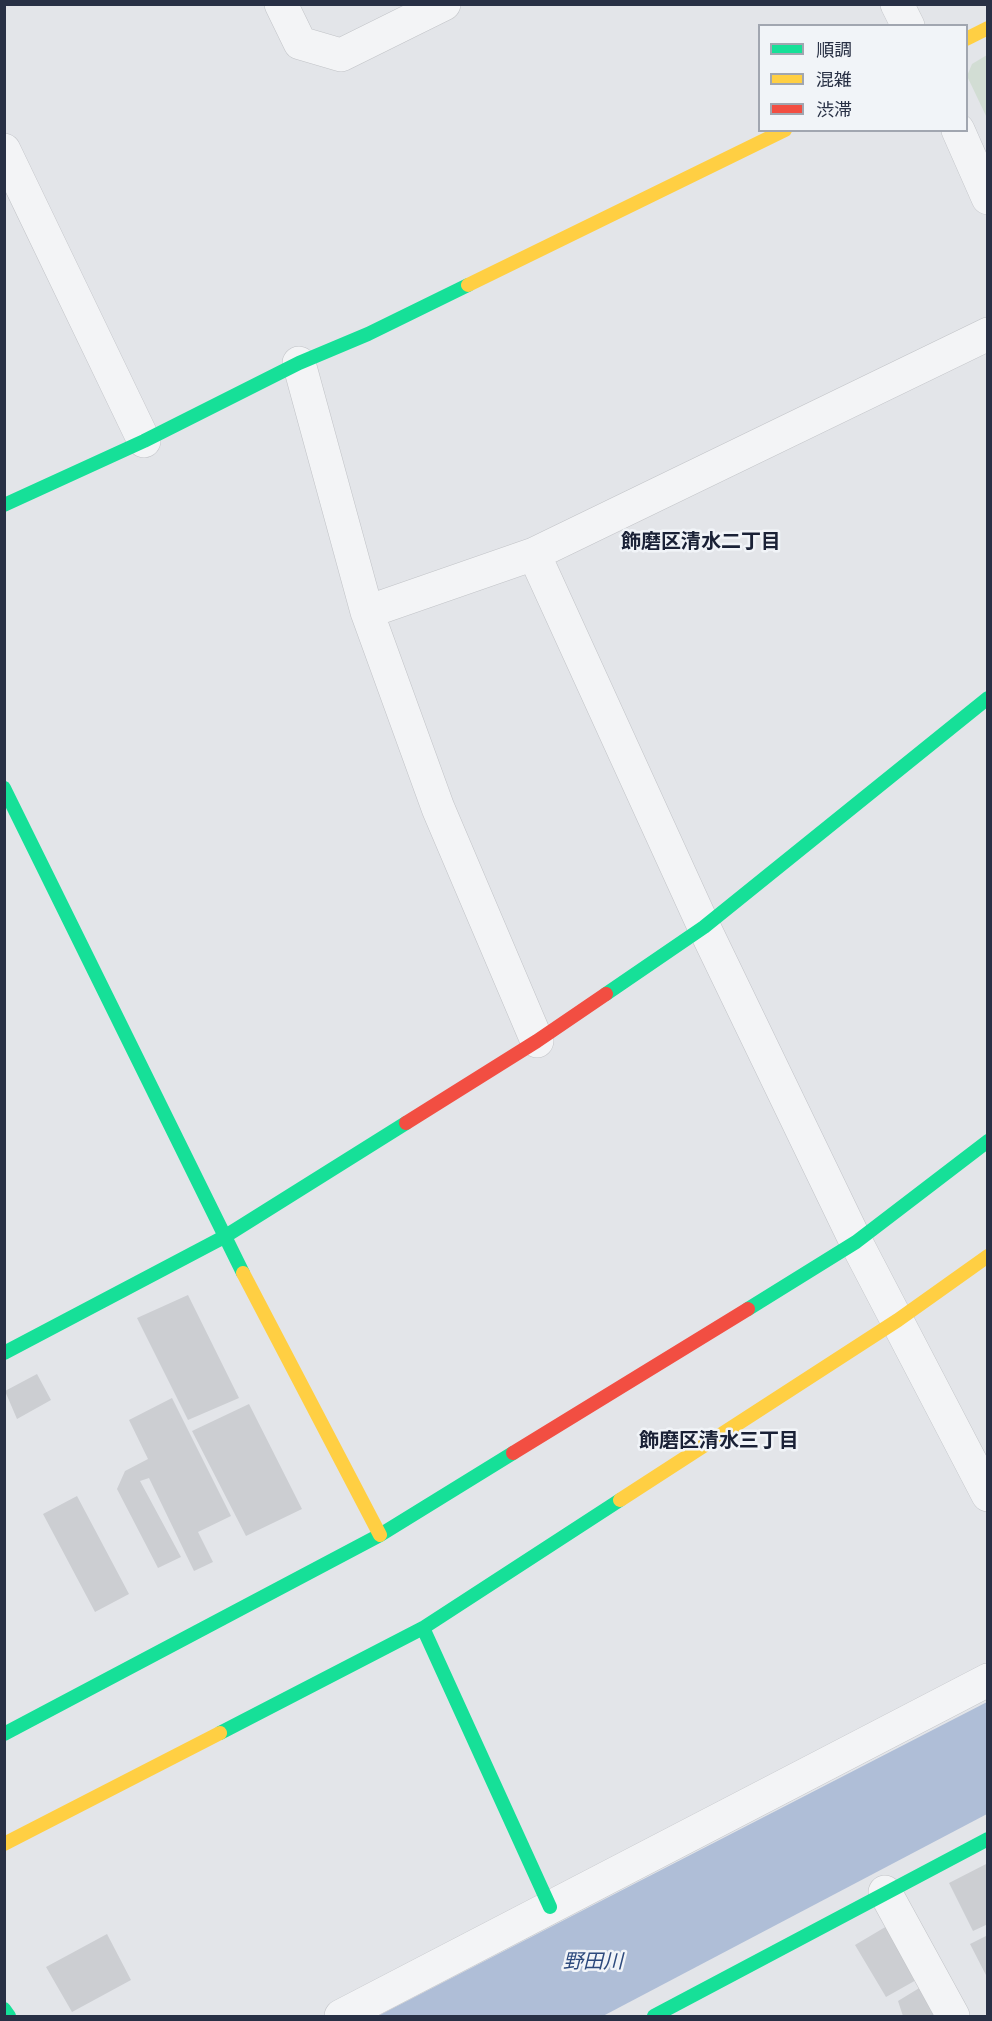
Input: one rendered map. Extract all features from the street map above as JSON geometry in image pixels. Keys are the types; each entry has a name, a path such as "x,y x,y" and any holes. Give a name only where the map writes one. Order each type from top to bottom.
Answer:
{"street":[{"path":"281,4 300,43 341,55 444,4"},
{"path":"897,4 907,24"},
{"path":"968,38 987,28"},
{"path":"4,505 144,441 299,363 368,333 781,132"},
{"path":"959,132 987,198"},
{"path":"4,150 144,441"},
{"path":"367,612 534,554 987,334"},
{"path":"299,363 367,612 438,808 537,1041"},
{"path":"534,554 704,927 856,1242 987,1495"},
{"path":"4,1353 224,1238 537,1041 704,927 987,698"},
{"path":"4,788 224,1238 380,1535"},
{"path":"4,1734 380,1535 856,1242 987,1142"},
{"path":"4,1844 423,1628 898,1320 987,1256"},
{"path":"423,1628 550,1907"},
{"path":"341,2016 987,1680"},
{"path":"654,2016 987,1839"},
{"path":"885,1892 953,2016"},
{"path":"4,2009 9,2016"}],"shaded area":[{"path":"987,55 987,118 968,78 972,64"}],"water":[{"name":"野田川","path":"987,1702 987,1814 603,2016 378,2016"}],"building":[{"path":"188,1295 239,1398 188,1420 137,1318"},
{"path":"37,1374 51,1400 17,1419 5,1391"},
{"path":"172,1398 231,1516 198,1532 213,1562 194,1571 149,1478 140,1481 181,1557 158,1568 117,1489 125,1471 148,1459 129,1420"},
{"path":"249,1404 302,1509 246,1536 192,1431"},
{"path":"77,1496 129,1594 95,1612 43,1514"},
{"path":"988,1863 988,1924 973,1931 949,1883"},
{"path":"887,1926 918,1979 886,1997 855,1945"},
{"path":"107,1934 131,1980 72,2012 46,1967"},
{"path":"988,1935 988,1979 970,1944"},
{"path":"921,1987 939,2016 903,2016 898,2001"}],"traffic: fast":[{"path":"4,505 144,441 299,363 368,334 468,285"},
{"path":"606,994 704,927 988,698"},
{"path":"4,788 243,1273"},
{"path":"4,1353 224,1237 406,1123"},
{"path":"748,1309 856,1242 988,1141"},
{"path":"4,1734 380,1535 513,1453"},
{"path":"220,1733 423,1628 620,1500"},
{"path":"423,1628 550,1907"},
{"path":"654,2016 988,1839"},
{"path":"4,2009 9,2016"}],"traffic: slow":[{"path":"968,38 988,28"},
{"path":"468,285 781,132"},
{"path":"620,1500 898,1320 988,1256"},
{"path":"243,1273 380,1535"},
{"path":"4,1844 220,1733"}],"traffic: jam":[{"path":"406,1123 537,1041 606,994"},
{"path":"513,1453 748,1309"}],"district":[{"name":"飾磨区清水二丁目","path":"701,544"},
{"name":"飾磨区清水三丁目","path":"719,1443"}]}
